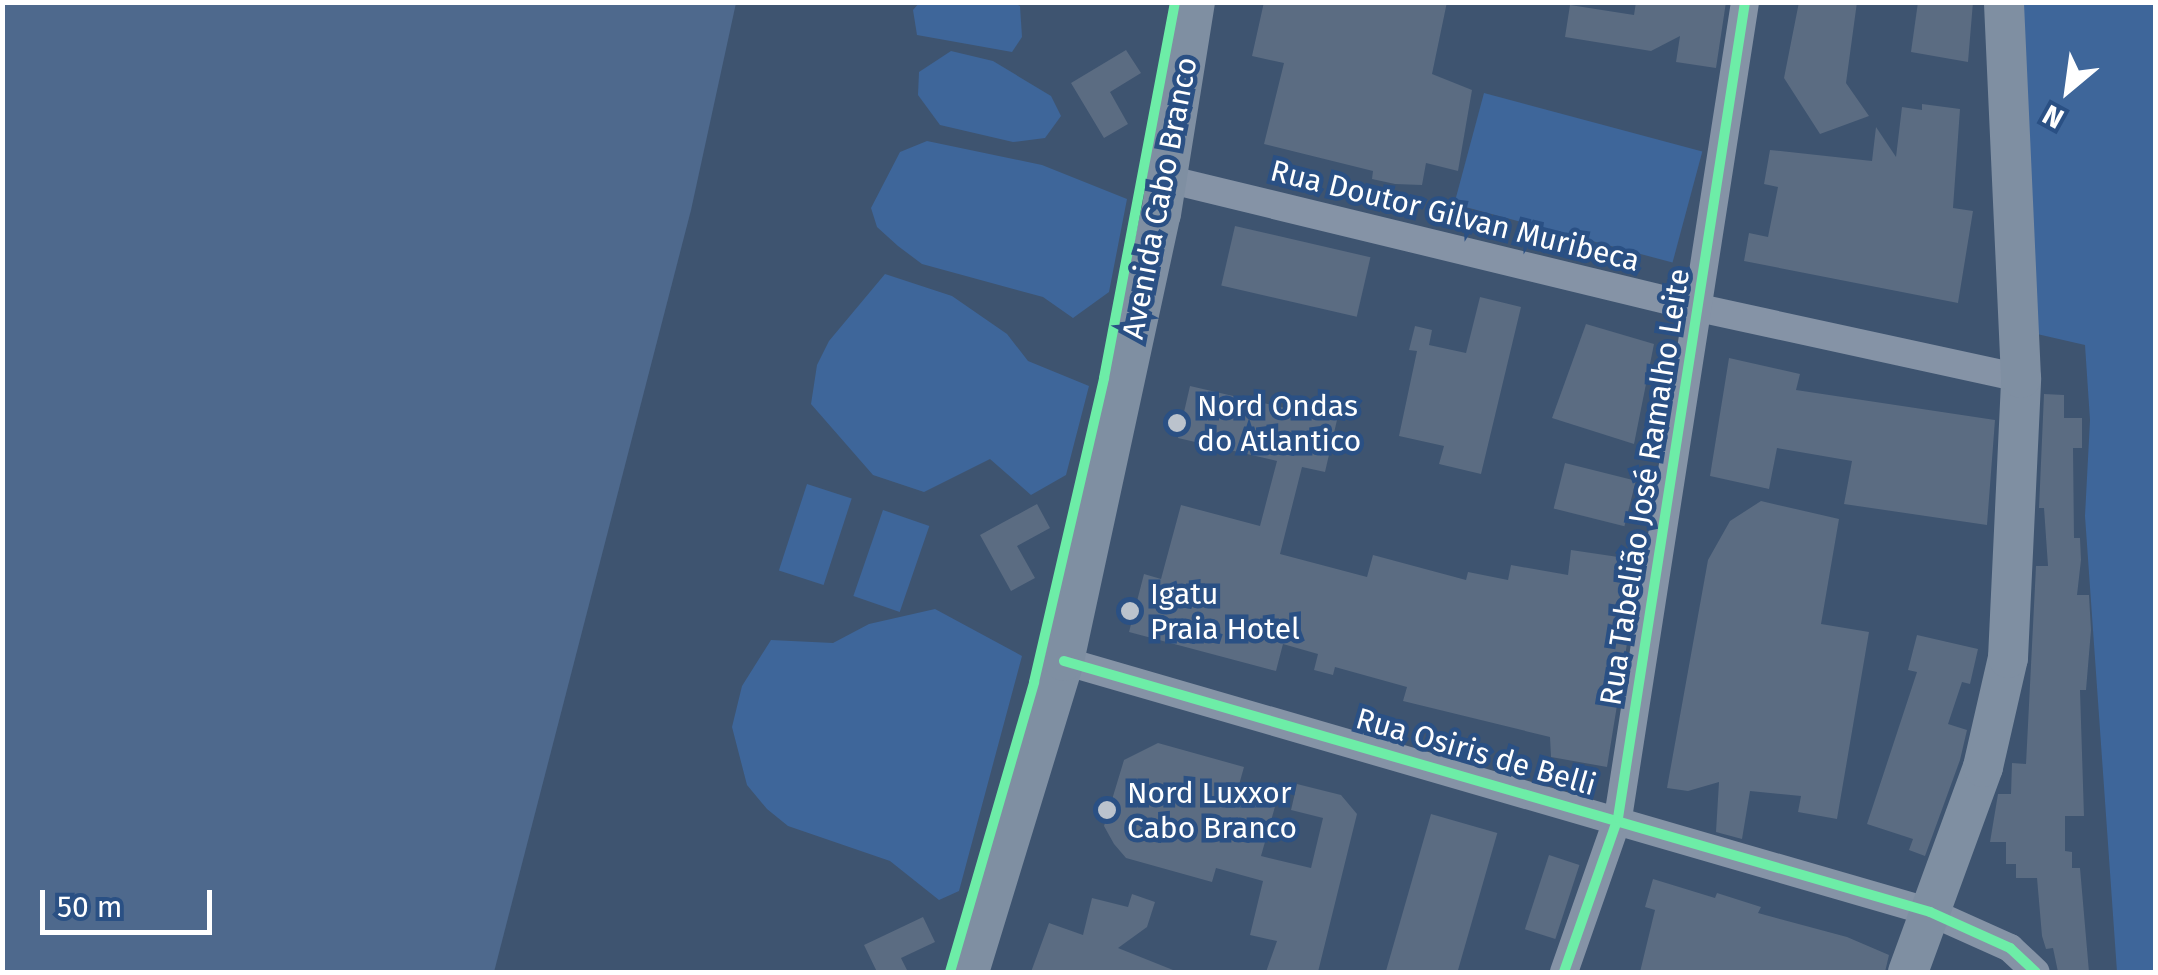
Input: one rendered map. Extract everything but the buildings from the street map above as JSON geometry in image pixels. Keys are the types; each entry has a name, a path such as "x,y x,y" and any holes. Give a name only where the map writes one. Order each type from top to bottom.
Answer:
{"main road":[{"name":"Avenida Cabo Branco","path":"969,972 1064,661 1168,179 1195,2"},
{"path":"1908,972 1983,767 2008,658 2021,378 2004,2"}],"street":[{"name":"Rua Tabelião José Ramalho Leite","path":"1564,972 1618,818 1745,2"},
{"name":"Rua Doutor Gilvan Muribeca","path":"1168,179 1699,308 2021,378"},
{"name":"Rua Osiris de Belli","path":"1064,661 1618,818 1930,912 2010,948 2036,972"}],"shaded area":[{"path":"2,3 736,3 691,210 494,972 3,972"},
{"path":"919,3 1014,3 1020,6 1022,37 1012,52 917,35 913,10"},
{"path":"2022,3 2155,3 2155,972 2117,972 2085,516 2090,420 2085,345 2037,334"},
{"path":"951,51 993,61 1051,96 1061,116 1045,138 1013,142 940,125 918,95 919,72"},
{"path":"1484,93 1702,151 1673,263 1454,204"},
{"path":"927,141 1042,165 1127,199 1109,292 1073,318 1043,297 922,264 898,246 877,227 871,208 900,152"},
{"path":"885,274 952,296 1007,334 1028,361 1089,386 1066,475 1031,495 990,459 924,492 873,475 811,404 817,365 829,341"},
{"path":"807,484 852,499 824,585 779,571"},
{"path":"883,510 929,526 900,612 853,596"},
{"path":"935,609 1022,656 959,891 939,900 890,861 788,826 767,809 747,785 732,727 742,686 771,640 833,643 869,624"}],"cycle path":[{"path":"950,972 1034,682 1104,378 1175,2"},
{"path":"1564,972 1618,818 1745,2"},
{"path":"1064,661 1930,912 2010,948 2036,972"}],"place":[{"name":"Nord Ondas do Atlantico","path":"1177,423"},
{"name":"Igatu Praia Hotel","path":"1130,611"},
{"name":"Nord Luxxor Cabo Branco","path":"1107,810"}]}
